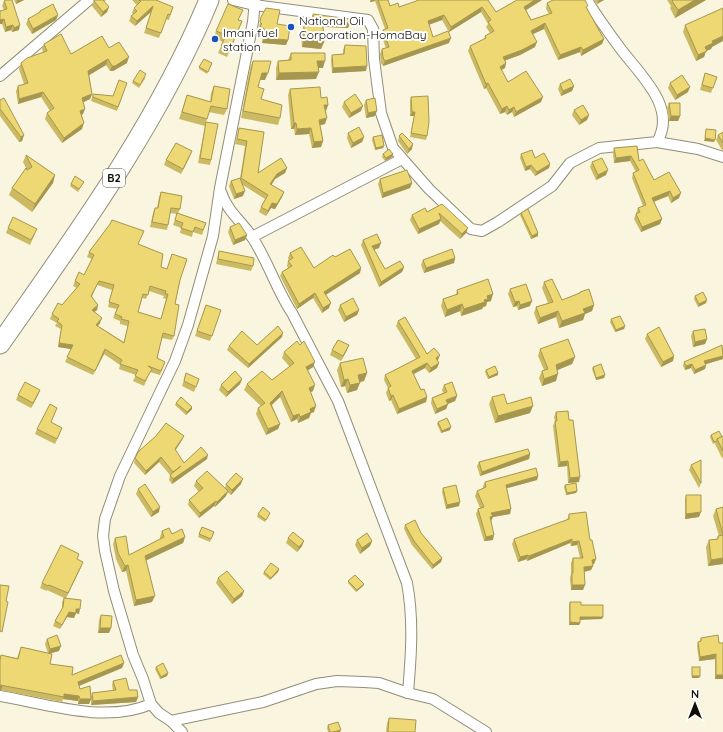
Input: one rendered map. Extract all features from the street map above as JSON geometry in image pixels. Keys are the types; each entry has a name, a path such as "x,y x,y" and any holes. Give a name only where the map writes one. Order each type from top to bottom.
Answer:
{"highway":[{"name":"B2","path":"0,344 97,205 158,106 209,0"}],"street":[{"path":"0,76 89,0"},
{"path":"233,0 368,20 373,29 374,59 381,113 393,148 429,189 471,229 482,231 498,222 552,186 570,163 599,148 657,142 698,149 723,157"},
{"path":"587,0 621,49 648,82 656,96 662,112 663,126 657,142"},
{"path":"182,732 159,713 151,704 133,655 114,591 103,536 105,519 120,476 175,361 188,325 213,236 220,188 253,22 254,2"},
{"path":"252,237 402,159"},
{"path":"220,188 225,204 252,237 338,401 407,583 410,600 412,645 408,693"},
{"path":"170,721 263,702 316,684 337,681 379,683 408,693 433,699 486,732"},
{"path":"0,696 90,712 130,712 151,704"}],"building":[{"path":"12,0 20,25 14,28 13,25 6,27 4,19 0,20 0,11 7,9 4,1"},
{"path":"94,0 103,0 109,7 103,12"},
{"path":"139,0 156,0 173,7 170,15 168,14 161,33 146,28 153,6 137,21 131,16 137,11 134,8 141,1"},
{"path":"378,0 388,0 390,6 398,3 399,7 419,0 488,0 496,12 517,0 535,0 524,7 531,20 552,13 547,3 553,0 585,0 588,6 586,7 604,39 583,50 581,47 560,55 545,23 531,31 537,42 522,50 503,57 506,63 500,67 508,82 526,71 543,97 516,112 514,107 509,110 507,106 502,109 488,83 486,84 470,46 486,38 485,36 494,31 488,22 491,20 482,7 451,27 444,15 428,21 433,37 448,31 451,38 385,61 383,58 382,49 389,47 383,30 388,28"},
{"path":"695,0 678,10 672,1"},
{"path":"53,4 58,15 33,29 28,19"},
{"path":"228,4 243,10 238,20 242,21 230,50 221,46 226,35 216,31"},
{"path":"266,8 280,10 277,24 290,26 288,40 264,38 265,30 260,26 262,24 260,22"},
{"path":"723,8 723,36 712,41 713,43 705,47 707,51 698,55 685,25"},
{"path":"313,14 350,19 350,23 313,21"},
{"path":"323,25 324,42 304,39 304,26"},
{"path":"61,34 71,54 102,36 109,48 119,42 129,57 115,66 112,66 108,59 88,71 92,94 82,98 85,109 80,111 84,123 64,138 47,113 54,108 43,92 19,99 18,86 28,83 21,63 27,58 47,51 44,44"},
{"path":"345,45 366,46 367,66 333,68 332,55 344,54"},
{"path":"291,53 325,53 325,61 317,61 319,72 279,73 278,61 291,60"},
{"path":"204,59 212,63 208,72 199,67"},
{"path":"253,61 271,61 268,73 262,73 258,87 264,89 261,99 282,105 280,118 243,111"},
{"path":"140,70 146,74 140,85 133,81"},
{"path":"705,73 717,77 713,88 702,85"},
{"path":"682,75 690,87 677,95 670,83"},
{"path":"570,79 574,86 563,91 560,84"},
{"path":"119,80 127,83 118,107 93,97 93,94 113,96"},
{"path":"214,86 230,89 227,109 211,106 207,119 182,112 187,95 211,102"},
{"path":"320,87 321,98 327,97 328,105 324,105 327,118 319,120 323,141 314,142 311,128 297,129 296,123 294,123 290,89"},
{"path":"355,94 363,106 351,113 344,102"},
{"path":"428,96 429,122 427,136 411,133 415,112 412,112 411,97"},
{"path":"4,98 24,135 21,137 0,110 0,100"},
{"path":"375,98 377,111 368,113 366,100"},
{"path":"669,103 680,103 680,116 671,116"},
{"path":"583,105 589,115 581,120 574,110"},
{"path":"206,122 218,124 211,160 200,158"},
{"path":"359,127 364,137 353,143 348,133"},
{"path":"239,128 264,132 258,173 281,158 287,168 277,174 270,184 284,192 277,204 272,203 268,211 261,207 268,195 241,178 247,141 237,139"},
{"path":"706,129 716,130 715,140 705,138"},
{"path":"723,132 723,143 718,135"},
{"path":"402,133 413,144 409,149 399,136"},
{"path":"382,135 384,146 376,148 373,137"},
{"path":"176,143 192,151 183,169 166,160"},
{"path":"637,146 639,161 643,159 654,180 669,172 681,193 673,198 670,191 652,198 662,219 642,227 636,214 640,212 638,208 646,205 633,173 639,170 631,156 616,158 614,148"},
{"path":"389,149 393,154 386,158 383,154"},
{"path":"532,150 535,158 544,153 550,164 537,172 531,165 526,167 521,154"},
{"path":"26,155 55,175 35,204 12,188 26,168 27,170 32,167"},
{"path":"602,158 608,170 598,175 592,162"},
{"path":"407,170 412,183 383,193 380,179"},
{"path":"75,176 84,182 79,189 71,184"},
{"path":"240,178 245,191 236,194 231,181"},
{"path":"161,192 182,196 180,209 171,208 168,225 152,222 155,208 158,208"},
{"path":"442,204 468,228 462,234 439,213 441,219 419,229 412,215 425,208 427,212"},
{"path":"528,209 538,233 532,236 521,213"},
{"path":"177,213 206,223 203,230 195,227 193,232 181,228 183,223 175,220"},
{"path":"13,217 37,229 31,240 8,228"},
{"path":"112,220 144,231 138,244 163,254 161,267 167,269 172,254 187,259 180,280 175,304 179,305 174,336 163,333 157,358 165,362 161,371 148,366 152,369 145,381 135,376 138,370 120,364 122,360 105,349 95,371 67,357 73,345 59,343 62,325 57,321 59,319 52,314 58,303 62,305 80,284 75,281 79,272 84,275 94,255 89,252","holes":["99,281 114,285 109,302 119,305 115,314 122,317 121,319 129,321 124,343 96,325 102,318 92,310 98,305 91,296","150,286 166,291 165,294 168,294 161,319 138,312 143,294 148,295"]},
{"path":"239,223 247,235 235,240 230,227"},
{"path":"377,234 381,243 372,246 385,269 400,261 404,267 381,282 363,240"},
{"path":"301,247 314,268 333,255 335,257 350,249 361,268 324,292 331,303 323,308 315,293 299,304 282,272 292,266 288,261 293,258 290,253"},
{"path":"452,249 455,258 426,268 423,260"},
{"path":"219,251 254,258 253,266 218,259"},
{"path":"488,279 493,294 487,296 488,299 484,300 485,302 464,309 462,304 447,310 443,299 458,294 457,290"},
{"path":"552,279 562,300 589,289 594,305 583,309 585,313 562,321 558,311 540,318 536,307 553,302 544,282"},
{"path":"526,284 532,301 520,305 519,301 515,302 510,289"},
{"path":"703,292 707,300 699,304 695,296"},
{"path":"353,298 359,310 346,317 340,305"},
{"path":"206,305 221,310 212,336 197,331"},
{"path":"620,316 625,326 616,330 611,319"},
{"path":"405,317 427,354 434,348 440,355 436,358 439,363 431,368 427,363 412,371 421,390 424,389 427,397 399,409 393,395 391,396 388,388 391,386 385,375 420,357 398,321"},
{"path":"278,326 283,333 249,364 229,346 242,331 257,345"},
{"path":"659,327 674,356 663,362 647,334"},
{"path":"705,329 707,339 695,342 693,331"},
{"path":"568,339 575,357 556,365 558,374 544,379 542,371 548,369 540,349"},
{"path":"338,340 349,345 343,356 332,350"},
{"path":"297,341 300,345 304,341 315,362 306,367 315,385 309,388 316,406 310,409 311,412 300,417 299,414 293,416 282,391 270,403 280,424 268,429 258,408 265,403 247,384 262,371 272,380 294,363 284,352"},
{"path":"722,345 723,356 704,361 706,365 695,370 692,364 686,366 684,362"},
{"path":"363,358 367,373 358,375 360,383 350,385 348,379 344,380 340,363"},
{"path":"601,364 605,375 596,378 593,367"},
{"path":"495,366 498,373 489,377 486,370"},
{"path":"235,371 242,379 228,392 221,385"},
{"path":"186,373 199,379 196,387 184,381"},
{"path":"25,382 40,390 33,403 18,395"},
{"path":"452,382 457,396 446,400 448,404 437,409 432,398 447,392 444,385"},
{"path":"504,394 507,404 531,397 533,406 498,416 492,397"},
{"path":"181,397 192,407 187,412 176,403"},
{"path":"50,404 57,408 51,422 62,428 57,439 37,429"},
{"path":"568,411 569,420 573,420 580,477 570,478 568,461 560,462 555,421 557,421 556,412"},
{"path":"447,418 451,427 442,431 438,422"},
{"path":"166,423 184,436 175,449 184,463 201,447 208,455 173,479 170,475 181,466 173,472 161,457 146,471 135,458 139,451 156,436"},
{"path":"719,431 722,437 714,442 711,435"},
{"path":"723,436 723,451 717,439"},
{"path":"528,449 530,454 482,472 479,462"},
{"path":"701,460 701,483 691,465"},
{"path":"536,468 538,476 506,485 511,509 491,513 493,516 490,517 494,535 486,537 478,509 484,507 477,491 486,487 485,482"},
{"path":"207,471 228,491 217,502 216,501 200,513 189,500 203,488 196,481"},
{"path":"236,473 243,479 232,490 226,484"},
{"path":"576,483 577,491 567,493 565,485"},
{"path":"145,484 160,507 153,512 138,489"},
{"path":"456,485 460,502 447,505 443,488"},
{"path":"686,495 701,495 701,512 686,514"},
{"path":"263,507 270,513 266,520 258,514"},
{"path":"723,507 723,535 716,509"},
{"path":"586,512 590,540 592,540 596,559 592,560 593,566 584,567 585,585 572,585 573,558 583,558 579,541 572,542 572,539 529,556 520,557 514,539 569,519 569,514"},
{"path":"415,520 421,533 442,558 433,565 414,541 405,525"},
{"path":"202,527 214,532 211,539 199,534"},
{"path":"169,528 172,534 182,529 185,537 145,556 155,596 136,600 128,565 125,566 118,553 115,538 126,536 129,555 164,537 162,531"},
{"path":"293,532 304,541 299,547 288,538"},
{"path":"367,533 372,541 362,548 357,540"},
{"path":"723,535 723,558 711,560 709,540 718,539 718,536"},
{"path":"61,545 79,554 77,559 83,562 68,593 42,583"},
{"path":"271,563 279,569 271,578 264,572"},
{"path":"227,571 244,591 234,599 218,578"},
{"path":"355,575 364,584 357,590 348,581"},
{"path":"0,585 9,586 6,601 8,602 2,632 0,631"},
{"path":"64,598 81,600 80,609 76,609 76,613 69,612 62,625 55,621 63,607"},
{"path":"570,602 581,602 581,605 603,605 603,617 580,617 580,623 570,622"},
{"path":"101,615 112,616 111,628 100,628"},
{"path":"57,635 61,646 50,649 47,639"},
{"path":"718,635 719,643 723,643 723,675 716,675 716,654 700,657 698,642 701,641 701,638"},
{"path":"21,647 52,654 50,664 73,667 72,675 121,655 124,663 78,682 80,689 90,686 91,699 80,699 79,696 64,694 64,697 0,685 1,655 18,659"},
{"path":"163,663 168,673 161,677 156,667"},
{"path":"692,667 700,667 700,676 692,676"},
{"path":"126,678 129,690 137,690 138,697 93,701 92,693 116,690 113,681"},
{"path":"389,718 416,720 415,732 388,732"},
{"path":"338,722 341,730 330,732 328,725"}],"place":[{"name":"National Oil Corporation-HomaBay","path":"291,27"},
{"name":"Imani fuel station","path":"215,39"}]}
